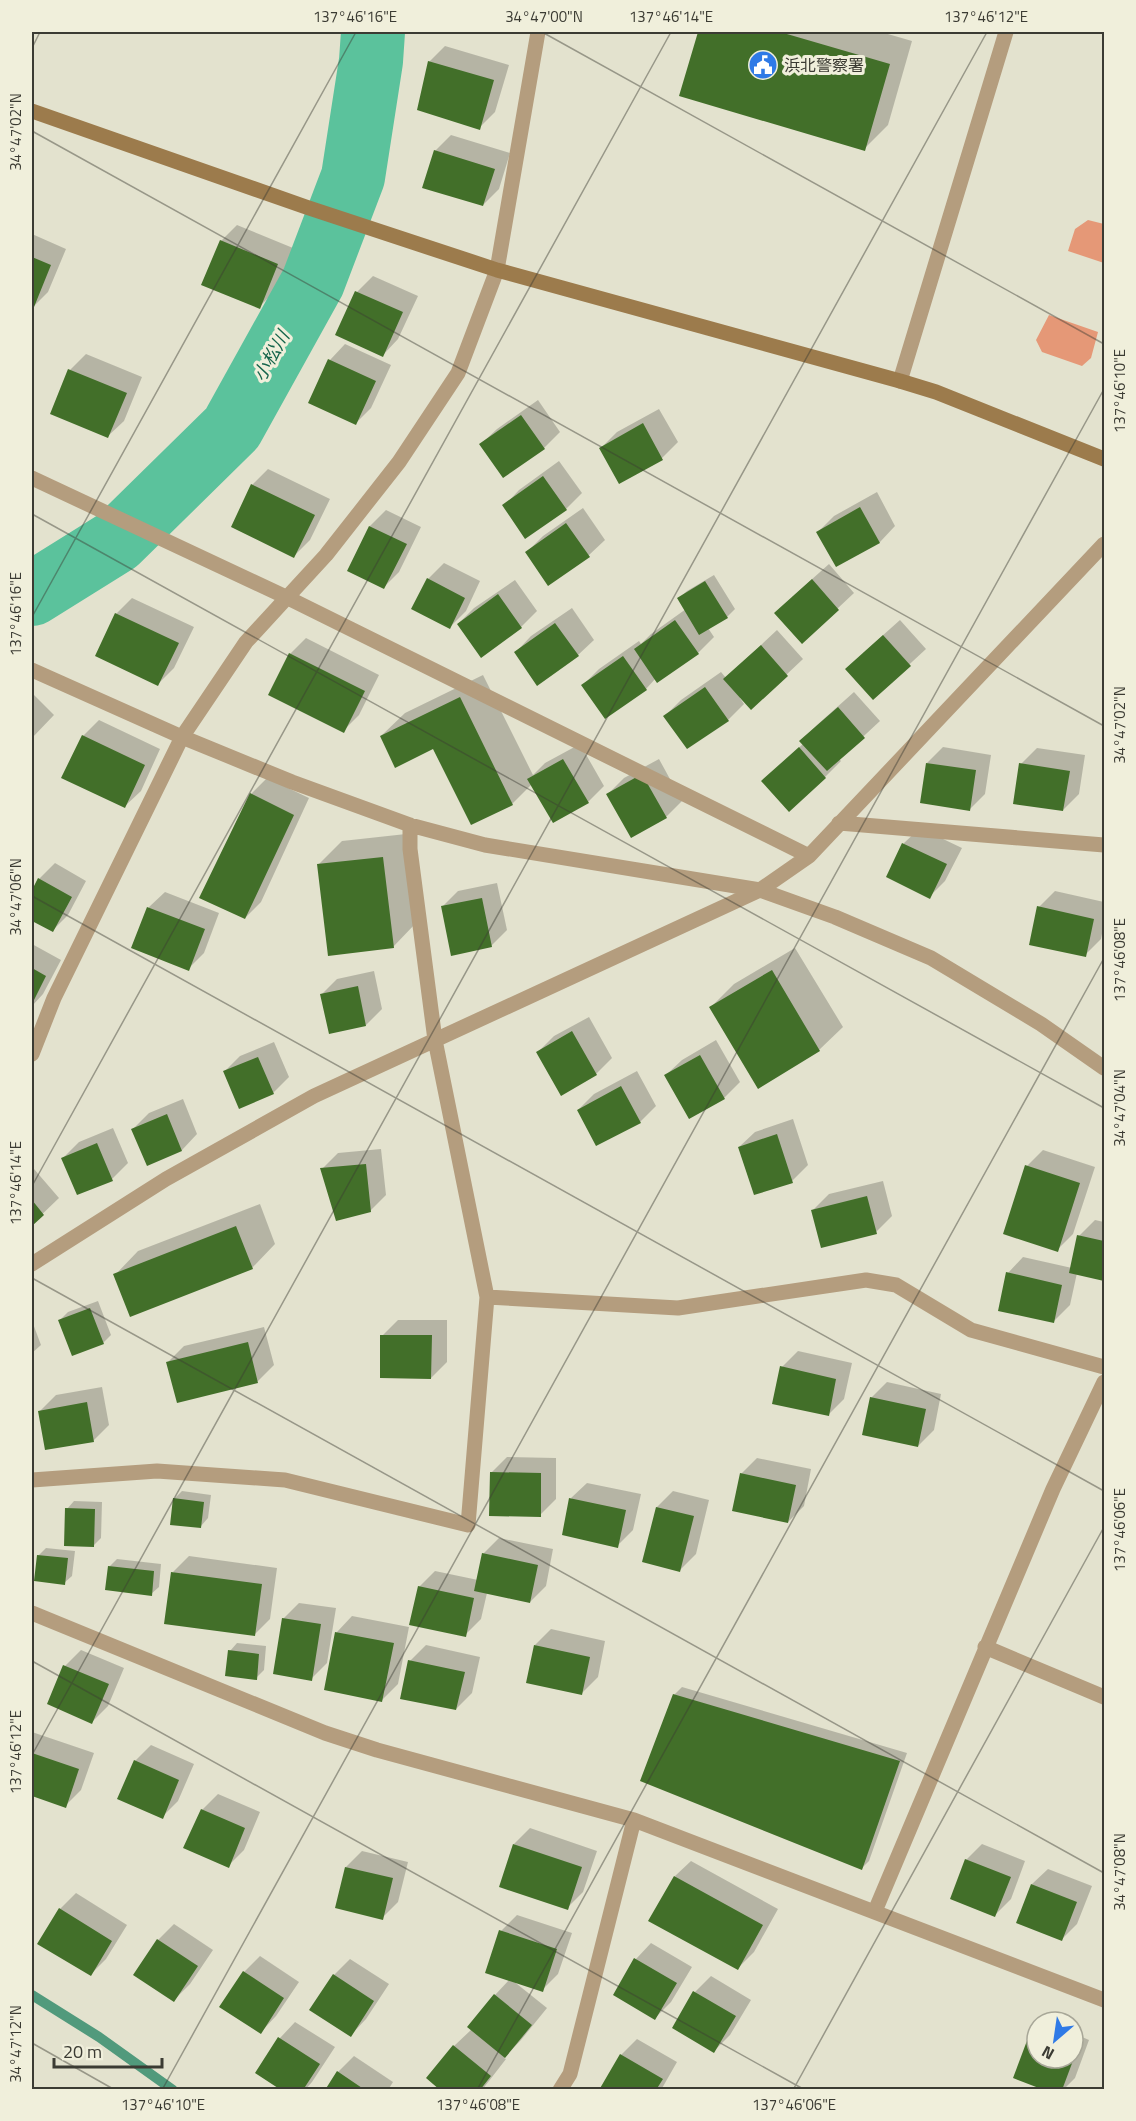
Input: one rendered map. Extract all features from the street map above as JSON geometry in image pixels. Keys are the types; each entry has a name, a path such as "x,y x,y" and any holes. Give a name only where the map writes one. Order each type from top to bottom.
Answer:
{"street":[{"path":"32,1054 54,998 182,737 246,642 327,555 399,462 458,373 497,270 537,32"},
{"path":"900,381 1006,32"},
{"path":"32,111 306,207 497,270 936,392 1104,459"},
{"path":"32,478 286,597 809,856"},
{"path":"32,1264 166,1179 314,1096 760,890 809,856 1104,544"},
{"path":"32,670 182,737 291,782 411,825 485,845 760,890 835,917 931,958 1041,1024 1104,1068"},
{"path":"839,823 1104,845"},
{"path":"32,1479 157,1471 285,1480 468,1525 487,1297 435,1040 410,849 411,825"},
{"path":"487,1297 678,1308 866,1280 896,1285 971,1330 1104,1367"},
{"path":"875,1911 1053,1489 1104,1382"},
{"path":"32,1613 325,1733 377,1750 634,1820 1104,2000"},
{"path":"985,1647 1104,1697"},
{"path":"560,2090 570,2074 634,1820"}],"shaded area":[{"path":"1088,220 1104,224 1104,263 1068,251 1075,229"},
{"path":"1049,315 1098,332 1091,358 1082,366 1042,352 1036,340"}],"building":[{"path":"698,32 780,32 890,64 865,151 679,96"},
{"path":"428,61 494,80 480,130 417,110"},
{"path":"434,150 495,169 483,206 422,188"},
{"path":"220,240 278,264 260,309 201,285"},
{"path":"32,257 51,265 32,312"},
{"path":"355,291 403,312 383,357 335,335"},
{"path":"328,359 376,381 356,425 308,403"},
{"path":"68,369 127,393 108,438 50,414"},
{"path":"521,415 545,449 503,478 479,444"},
{"path":"643,423 663,460 619,484 599,448"},
{"path":"543,476 567,510 525,539 502,505"},
{"path":"251,484 315,515 294,558 231,527"},
{"path":"860,507 880,543 836,567 816,532"},
{"path":"566,523 590,557 548,586 525,552"},
{"path":"369,526 407,544 384,589 347,571"},
{"path":"427,578 465,598 450,629 411,609"},
{"path":"812,579 839,610 802,644 774,613"},
{"path":"705,581 728,618 699,635 677,598"},
{"path":"498,594 522,628 481,658 457,624"},
{"path":"115,613 179,643 158,686 95,656"},
{"path":"675,620 699,654 657,683 634,649"},
{"path":"555,623 579,656 537,686 514,652"},
{"path":"883,635 911,666 873,700 845,669"},
{"path":"761,645 788,676 751,710 723,679"},
{"path":"289,653 365,691 344,733 268,695"},
{"path":"623,656 647,690 605,719 581,685"},
{"path":"705,687 729,721 687,749 663,716"},
{"path":"460,697 513,805 471,825 433,749 395,768 380,736"},
{"path":"838,707 865,738 827,771 799,741"},
{"path":"82,735 145,765 125,808 61,778"},
{"path":"799,747 826,778 789,812 761,781"},
{"path":"563,759 589,803 553,823 527,779"},
{"path":"926,763 976,770 970,811 920,803"},
{"path":"1019,763 1070,771 1063,811 1013,804"},
{"path":"642,774 667,818 631,838 606,794"},
{"path":"250,793 294,815 245,919 199,898"},
{"path":"902,843 947,864 930,899 886,877"},
{"path":"383,857 394,948 328,956 317,864"},
{"path":"38,878 72,897 53,932 32,921 32,890"},
{"path":"482,898 492,947 451,956 441,906"},
{"path":"1037,906 1094,919 1086,957 1029,945"},
{"path":"147,907 205,929 189,971 131,948"},
{"path":"32,968 46,976 32,1004"},
{"path":"772,970 820,1051 758,1089 709,1007"},
{"path":"358,986 366,1026 329,1034 320,994"},
{"path":"572,1031 597,1075 561,1096 536,1052"},
{"path":"700,1055 725,1099 689,1119 664,1075"},
{"path":"258,1057 274,1094 239,1109 223,1071"},
{"path":"621,1086 641,1123 596,1146 577,1110"},
{"path":"167,1114 182,1151 147,1166 131,1129"},
{"path":"777,1134 793,1183 754,1195 738,1147"},
{"path":"97,1143 113,1181 77,1195 61,1158"},
{"path":"366,1164 371,1212 336,1221 320,1168"},
{"path":"1025,1165 1080,1183 1058,1252 1003,1234"},
{"path":"867,1196 877,1234 821,1248 811,1210"},
{"path":"32,1200 44,1215 32,1226"},
{"path":"236,1226 253,1269 130,1317 113,1274"},
{"path":"1077,1235 1104,1241 1104,1281 1069,1273"},
{"path":"1006,1272 1062,1285 1054,1323 998,1311"},
{"path":"90,1308 104,1344 72,1356 58,1320"},
{"path":"380,1335 432,1335 431,1379 380,1378"},
{"path":"248,1342 258,1383 177,1403 166,1362"},
{"path":"780,1366 836,1379 829,1416 772,1404"},
{"path":"870,1397 926,1409 918,1447 862,1435"},
{"path":"87,1402 94,1442 45,1450 38,1411"},
{"path":"490,1472 541,1473 541,1517 489,1516"},
{"path":"740,1473 796,1485 788,1523 732,1511"},
{"path":"173,1498 204,1502 201,1528 170,1525"},
{"path":"569,1498 626,1510 618,1548 562,1535"},
{"path":"656,1507 694,1516 680,1572 642,1562"},
{"path":"65,1508 95,1509 94,1547 64,1546"},
{"path":"482,1553 538,1565 530,1603 474,1591"},
{"path":"37,1555 68,1558 65,1585 34,1581"},
{"path":"108,1566 154,1571 152,1596 105,1590"},
{"path":"171,1572 262,1584 255,1636 164,1624"},
{"path":"418,1586 474,1598 466,1637 409,1625"},
{"path":"282,1618 321,1624 312,1681 273,1674"},
{"path":"335,1632 394,1643 382,1702 324,1690"},
{"path":"534,1645 590,1657 582,1695 526,1683"},
{"path":"228,1650 259,1654 257,1680 225,1676"},
{"path":"408,1660 465,1672 456,1710 400,1699"},
{"path":"63,1665 109,1684 92,1724 47,1704"},
{"path":"673,1694 900,1761 862,1870 640,1781"},
{"path":"32,1753 79,1769 66,1808 32,1796"},
{"path":"134,1760 179,1780 163,1819 117,1799"},
{"path":"201,1809 245,1828 229,1868 183,1848"},
{"path":"513,1844 582,1867 568,1910 499,1887"},
{"path":"965,1859 1011,1877 995,1917 950,1899"},
{"path":"345,1867 393,1878 383,1920 335,1908"},
{"path":"674,1876 763,1925 738,1970 648,1921"},
{"path":"1031,1884 1077,1902 1062,1941 1016,1923"},
{"path":"59,1908 112,1941 91,1976 37,1944"},
{"path":"499,1930 557,1949 543,1992 485,1973"},
{"path":"157,1939 198,1966 174,2002 133,1975"},
{"path":"634,1958 677,1983 655,2020 613,1995"},
{"path":"243,1971 284,1998 261,2034 219,2007"},
{"path":"333,1974 374,2001 351,2037 309,2010"},
{"path":"693,1991 736,2016 714,2053 672,2028"},
{"path":"494,1994 532,2025 505,2058 467,2027"},
{"path":"278,2037 320,2064 303,2090 281,2090 255,2073"},
{"path":"453,2045 491,2076 480,2090 440,2090 426,2078"},
{"path":"1025,2046 1025,2070 1070,2070 1062,2090 1044,2090 1013,2078"},
{"path":"620,2054 663,2079 656,2090 599,2090"},
{"path":"337,2071 365,2090 325,2090"}],"waterway":[{"name":"小松川","path":"32,594 117,541 232,428 313,282 353,177 371,61 373,32"},
{"path":"32,1995 99,2037 173,2090"}],"place":[{"name":"浜北警察署","path":"763,65"}]}
